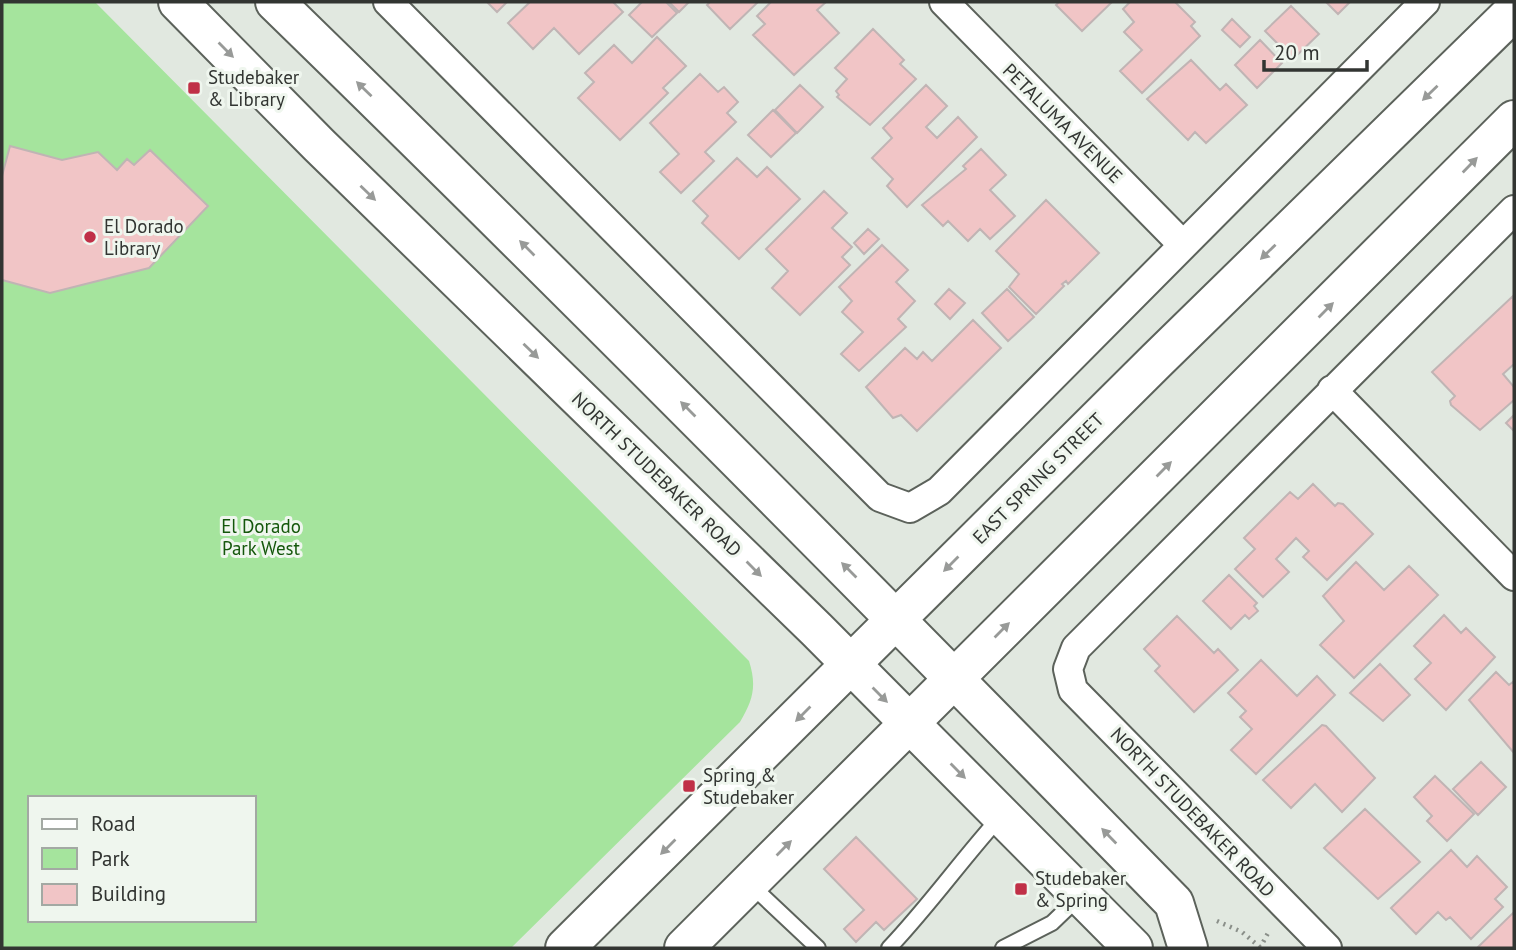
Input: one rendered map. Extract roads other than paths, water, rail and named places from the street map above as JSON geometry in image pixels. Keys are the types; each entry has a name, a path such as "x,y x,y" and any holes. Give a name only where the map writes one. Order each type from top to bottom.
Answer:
{"main road":[{"name":"NORTH STUDEBAKER ROAD","path":"178,2 319,145 1003,815 1079,896 1133,948"},
{"path":"275,2 520,241 897,618 1174,902 1188,948"},
{"name":"EAST SPRING STREET","path":"565,948 1514,11"},
{"path":"684,948 1514,120"}],"street":[{"path":"388,2 880,497 910,508 939,491 1425,2"},
{"name":"PETALUMA AVENUE","path":"944,2 1183,245"},
{"path":"1511,2 1514,6"},
{"path":"1514,210 1332,390 1514,576"},
{"name":"NORTH STUDEBAKER ROAD","path":"1327,948 1073,690 1068,669 1076,648 1332,390"}],"lane":[{"path":"889,948 928,907 974,846 1003,815"},
{"path":"748,883 818,948"},
{"path":"1003,948 1008,943 1052,923 1079,896"}],"place":[{"name":"Studebaker & Library","path":"194,88"},
{"name":"El Dorado Library","path":"90,237"},
{"name":"Spring & Studebaker","path":"689,786"},
{"name":"Studebaker & Spring","path":"1021,889"}],"park label":[{"name":"El Dorado Park West","path":"261,537"}]}
